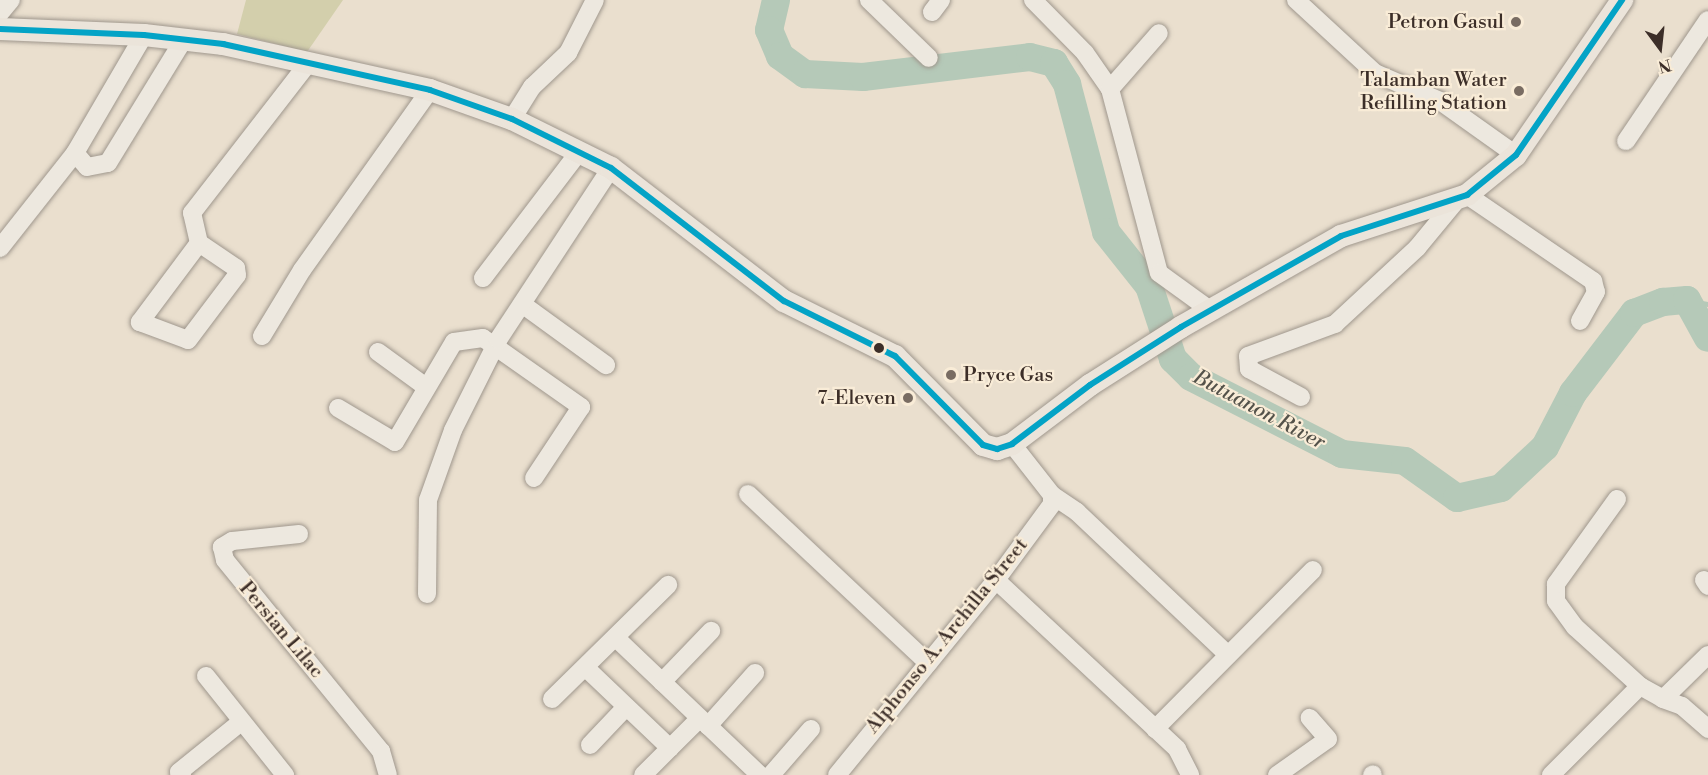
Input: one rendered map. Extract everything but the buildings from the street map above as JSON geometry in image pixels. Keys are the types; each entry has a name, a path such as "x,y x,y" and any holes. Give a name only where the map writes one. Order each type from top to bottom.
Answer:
{"main road":[{"path":"0,30 144,35 223,44 306,66 430,90 512,119 611,168 784,301 895,356 983,445 1005,447 1090,385 1181,327 1341,236 1461,199 1516,155 1622,0"}],"street":[{"path":"0,13 11,0"},
{"path":"512,119 532,87 568,53 595,0"},
{"path":"1033,0 1085,53 1110,89 1159,273 1210,310"},
{"path":"1296,0 1375,73 1440,101 1516,155"},
{"path":"875,2 929,58"},
{"path":"1626,141 1708,20"},
{"path":"1110,89 1159,33"},
{"path":"0,248 75,153 144,35"},
{"path":"75,153 87,167 108,163 184,39"},
{"path":"199,243 140,322 183,339 191,337 238,272 199,243 192,213 306,66"},
{"path":"262,336 302,270 430,90"},
{"path":"483,278 579,152"},
{"path":"427,594 428,500 453,430 496,344 611,168"},
{"path":"1301,397 1249,369 1248,356 1335,324 1417,248 1461,199 1593,281 1596,292 1580,321"},
{"path":"522,304 606,365"},
{"path":"338,408 395,442 454,342 475,336 496,344 581,406 534,478"},
{"path":"378,352 426,387"},
{"path":"1005,447 1052,495 1077,512 1228,655"},
{"path":"748,494 928,663"},
{"name":"Alphonso A. Archilla Street","path":"837,775 996,580 1052,504 1052,495"},
{"path":"1617,499 1556,584 1556,602 1575,627 1640,686 1663,699 1682,706 1708,729"},
{"name":"Persian Lilac","path":"299,534 232,541 222,547 225,560 381,751 388,775"},
{"path":"1155,729 1313,570"},
{"path":"996,580 1185,759 1190,775"},
{"path":"552,699 668,585"},
{"path":"662,682 711,631"},
{"path":"616,638 760,775"},
{"path":"1663,699 1708,655"},
{"path":"586,668 670,748"},
{"path":"643,775 670,748 704,722 755,673"},
{"path":"206,676 285,775"},
{"path":"1551,775 1640,686"},
{"path":"590,745 626,707"},
{"path":"1277,775 1328,739 1310,718"},
{"path":"182,775 179,772 241,722"},
{"path":"771,775 811,729"}],"shaded area":[{"path":"246,0 343,0 307,52 237,34"}],"waterway":[{"name":"Butuanon River","path":"776,0 769,30 780,56 805,74 863,77 1030,57 1054,63 1067,84 1106,232 1149,286 1173,359 1191,377 1342,454 1405,461 1457,498 1501,488 1545,447 1573,393 1634,313 1663,302 1687,300 1708,338"},
{"path":"1687,300 1708,304"}],"transit line":[{"path":"0,29 144,35 223,44 430,90 512,119 611,168 784,301 895,356 983,445 997,449 1012,444 1090,385 1181,327 1341,236 1467,195 1516,155 1622,0"}],"place":[{"name":"Petron Gasul","path":"1516,22"},
{"name":"Talamban Water Refilling Station","path":"1519,91"},
{"name":"Pryce Gas","path":"951,375"},
{"name":"7-Eleven","path":"908,398"}]}
